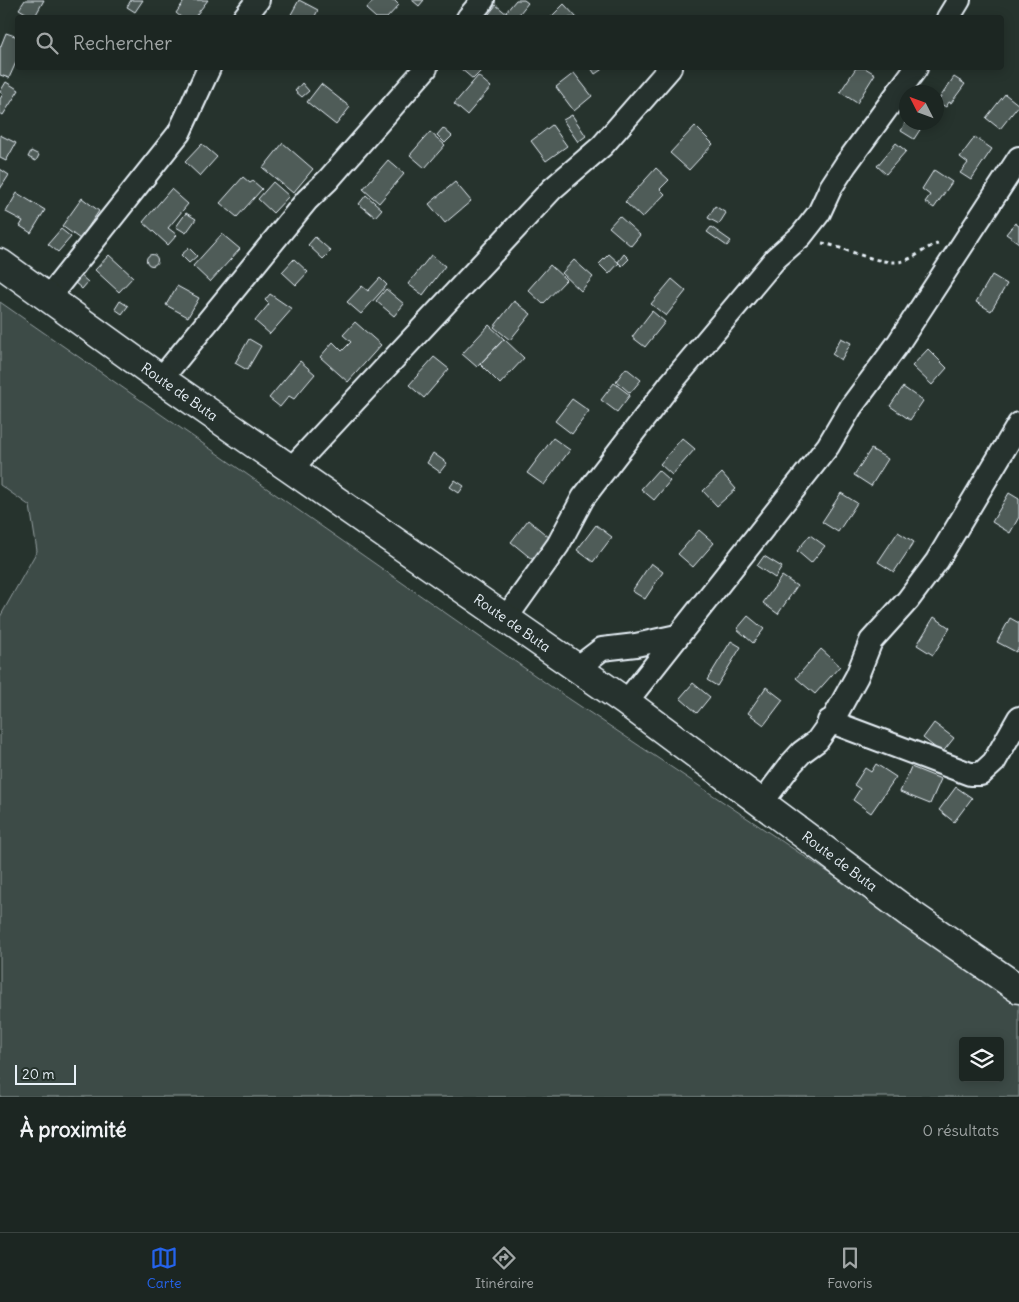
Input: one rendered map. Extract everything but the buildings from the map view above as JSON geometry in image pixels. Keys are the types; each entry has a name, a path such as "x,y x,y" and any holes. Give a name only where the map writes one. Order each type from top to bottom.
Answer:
{"highway":[{"name":"Route de Buta","path":"0,263 161,379 626,702 909,913 1019,989"}],"street":[{"path":"246,15 258,0"},
{"path":"470,15 483,0"},
{"path":"950,15 959,0"},
{"path":"48,298 179,133 207,70"},
{"path":"161,379 307,200 328,180 424,70"},
{"path":"291,469 552,189 602,146 668,70"},
{"path":"506,618 558,545 583,498 672,382 782,252 801,236 818,213 831,187 915,70"},
{"path":"626,702 828,446 851,407 897,345 1019,158"},
{"path":"761,804 797,758 817,741 829,721 835,716 857,676 872,641 908,600 937,561 1019,424"},
{"path":"577,668 602,649 636,645 677,636"},
{"path":"829,721 970,774 981,774 994,762 1019,718"}],"path":[{"path":"782,252 805,244 823,243 880,260 902,262 927,246 938,244 956,254"}],"shaded area":[{"path":"0,302 553,688 1019,1000 1019,1097 0,1097 0,617 37,551 30,506 0,485"}]}
